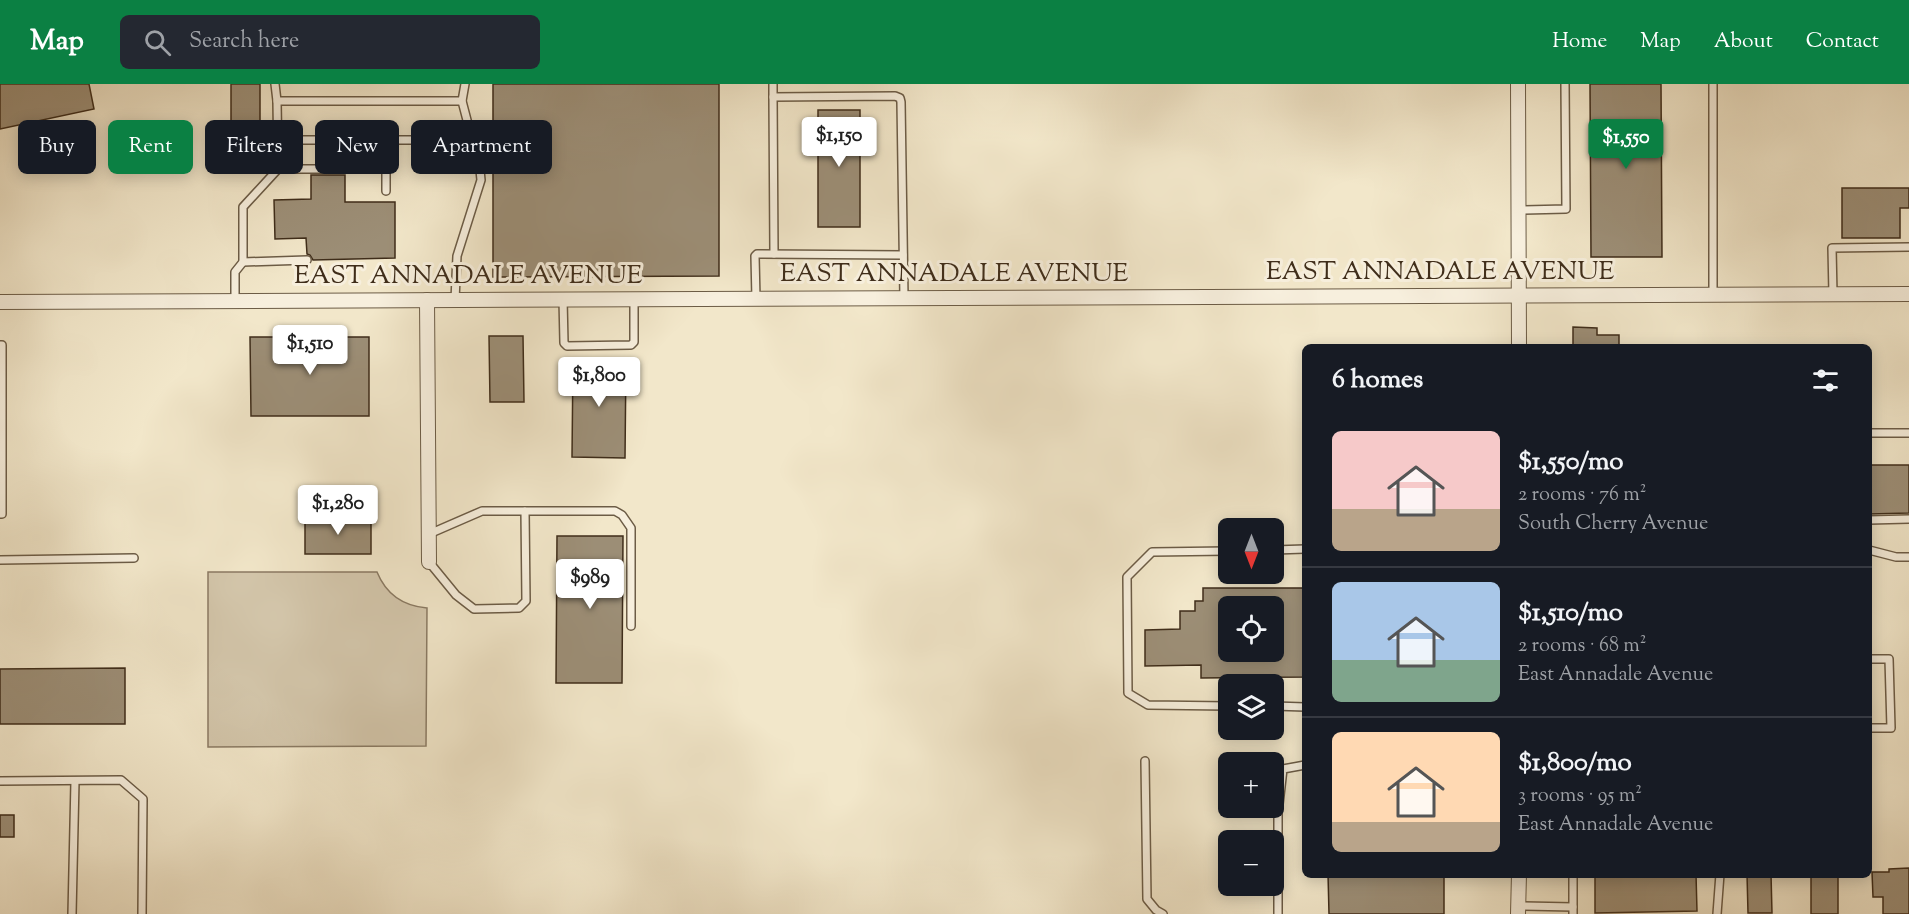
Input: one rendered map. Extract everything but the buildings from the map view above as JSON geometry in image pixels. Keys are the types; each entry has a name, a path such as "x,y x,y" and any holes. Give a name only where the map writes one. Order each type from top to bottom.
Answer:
{"street":[{"path":"1518,84 1519,344"},
{"name":"EAST ANNADALE AVENUE","path":"0,302 1909,294"},
{"path":"427,300 429,562"},
{"path":"1519,878 1519,910"}],"lane":[{"path":"275,84 277,120"},
{"path":"465,84 462,101 467,120"},
{"path":"773,84 774,254"},
{"path":"1519,210 1566,208 1565,84"},
{"path":"1713,84 1713,295"},
{"path":"773,97 895,96 900,98 904,298"},
{"path":"277,101 462,101"},
{"path":"303,140 411,140"},
{"path":"303,169 386,169 386,191"},
{"path":"235,301 235,272 243,262 243,207 273,174"},
{"path":"456,300 457,256 481,180 480,174"},
{"path":"1833,294 1832,248 1909,247"},
{"path":"756,298 755,256 757,254 903,255"},
{"path":"243,262 307,260"},
{"path":"563,299 564,343 567,346 631,345 634,342 634,299"},
{"path":"0,345 2,345 2,514 0,514"},
{"path":"1872,433 1909,433"},
{"path":"429,534 482,511 615,512 622,514 631,528 631,626"},
{"path":"429,562 456,596 474,609 519,608 526,601 525,511"},
{"path":"1872,520 1909,519"},
{"path":"1284,550 1302,549"},
{"path":"1218,551 1152,552 1127,577 1128,693 1148,705 1218,706"},
{"path":"1872,551 1896,557 1909,557"},
{"path":"0,560 134,558"},
{"path":"1872,659 1889,659 1891,728 1872,728"},
{"path":"1284,706 1302,707"},
{"path":"1145,761 1148,899 1156,910 1164,914"},
{"path":"1278,914 1278,813 1283,769 1302,766"},
{"path":"0,781 122,780 143,800 142,914"},
{"path":"72,914 75,781"},
{"path":"1519,910 1573,910 1573,878"},
{"path":"1717,914 1720,878"}],"shaded area":[{"path":"208,572 377,572 385,587 396,598 410,605 427,608 426,746 208,747"}]}
